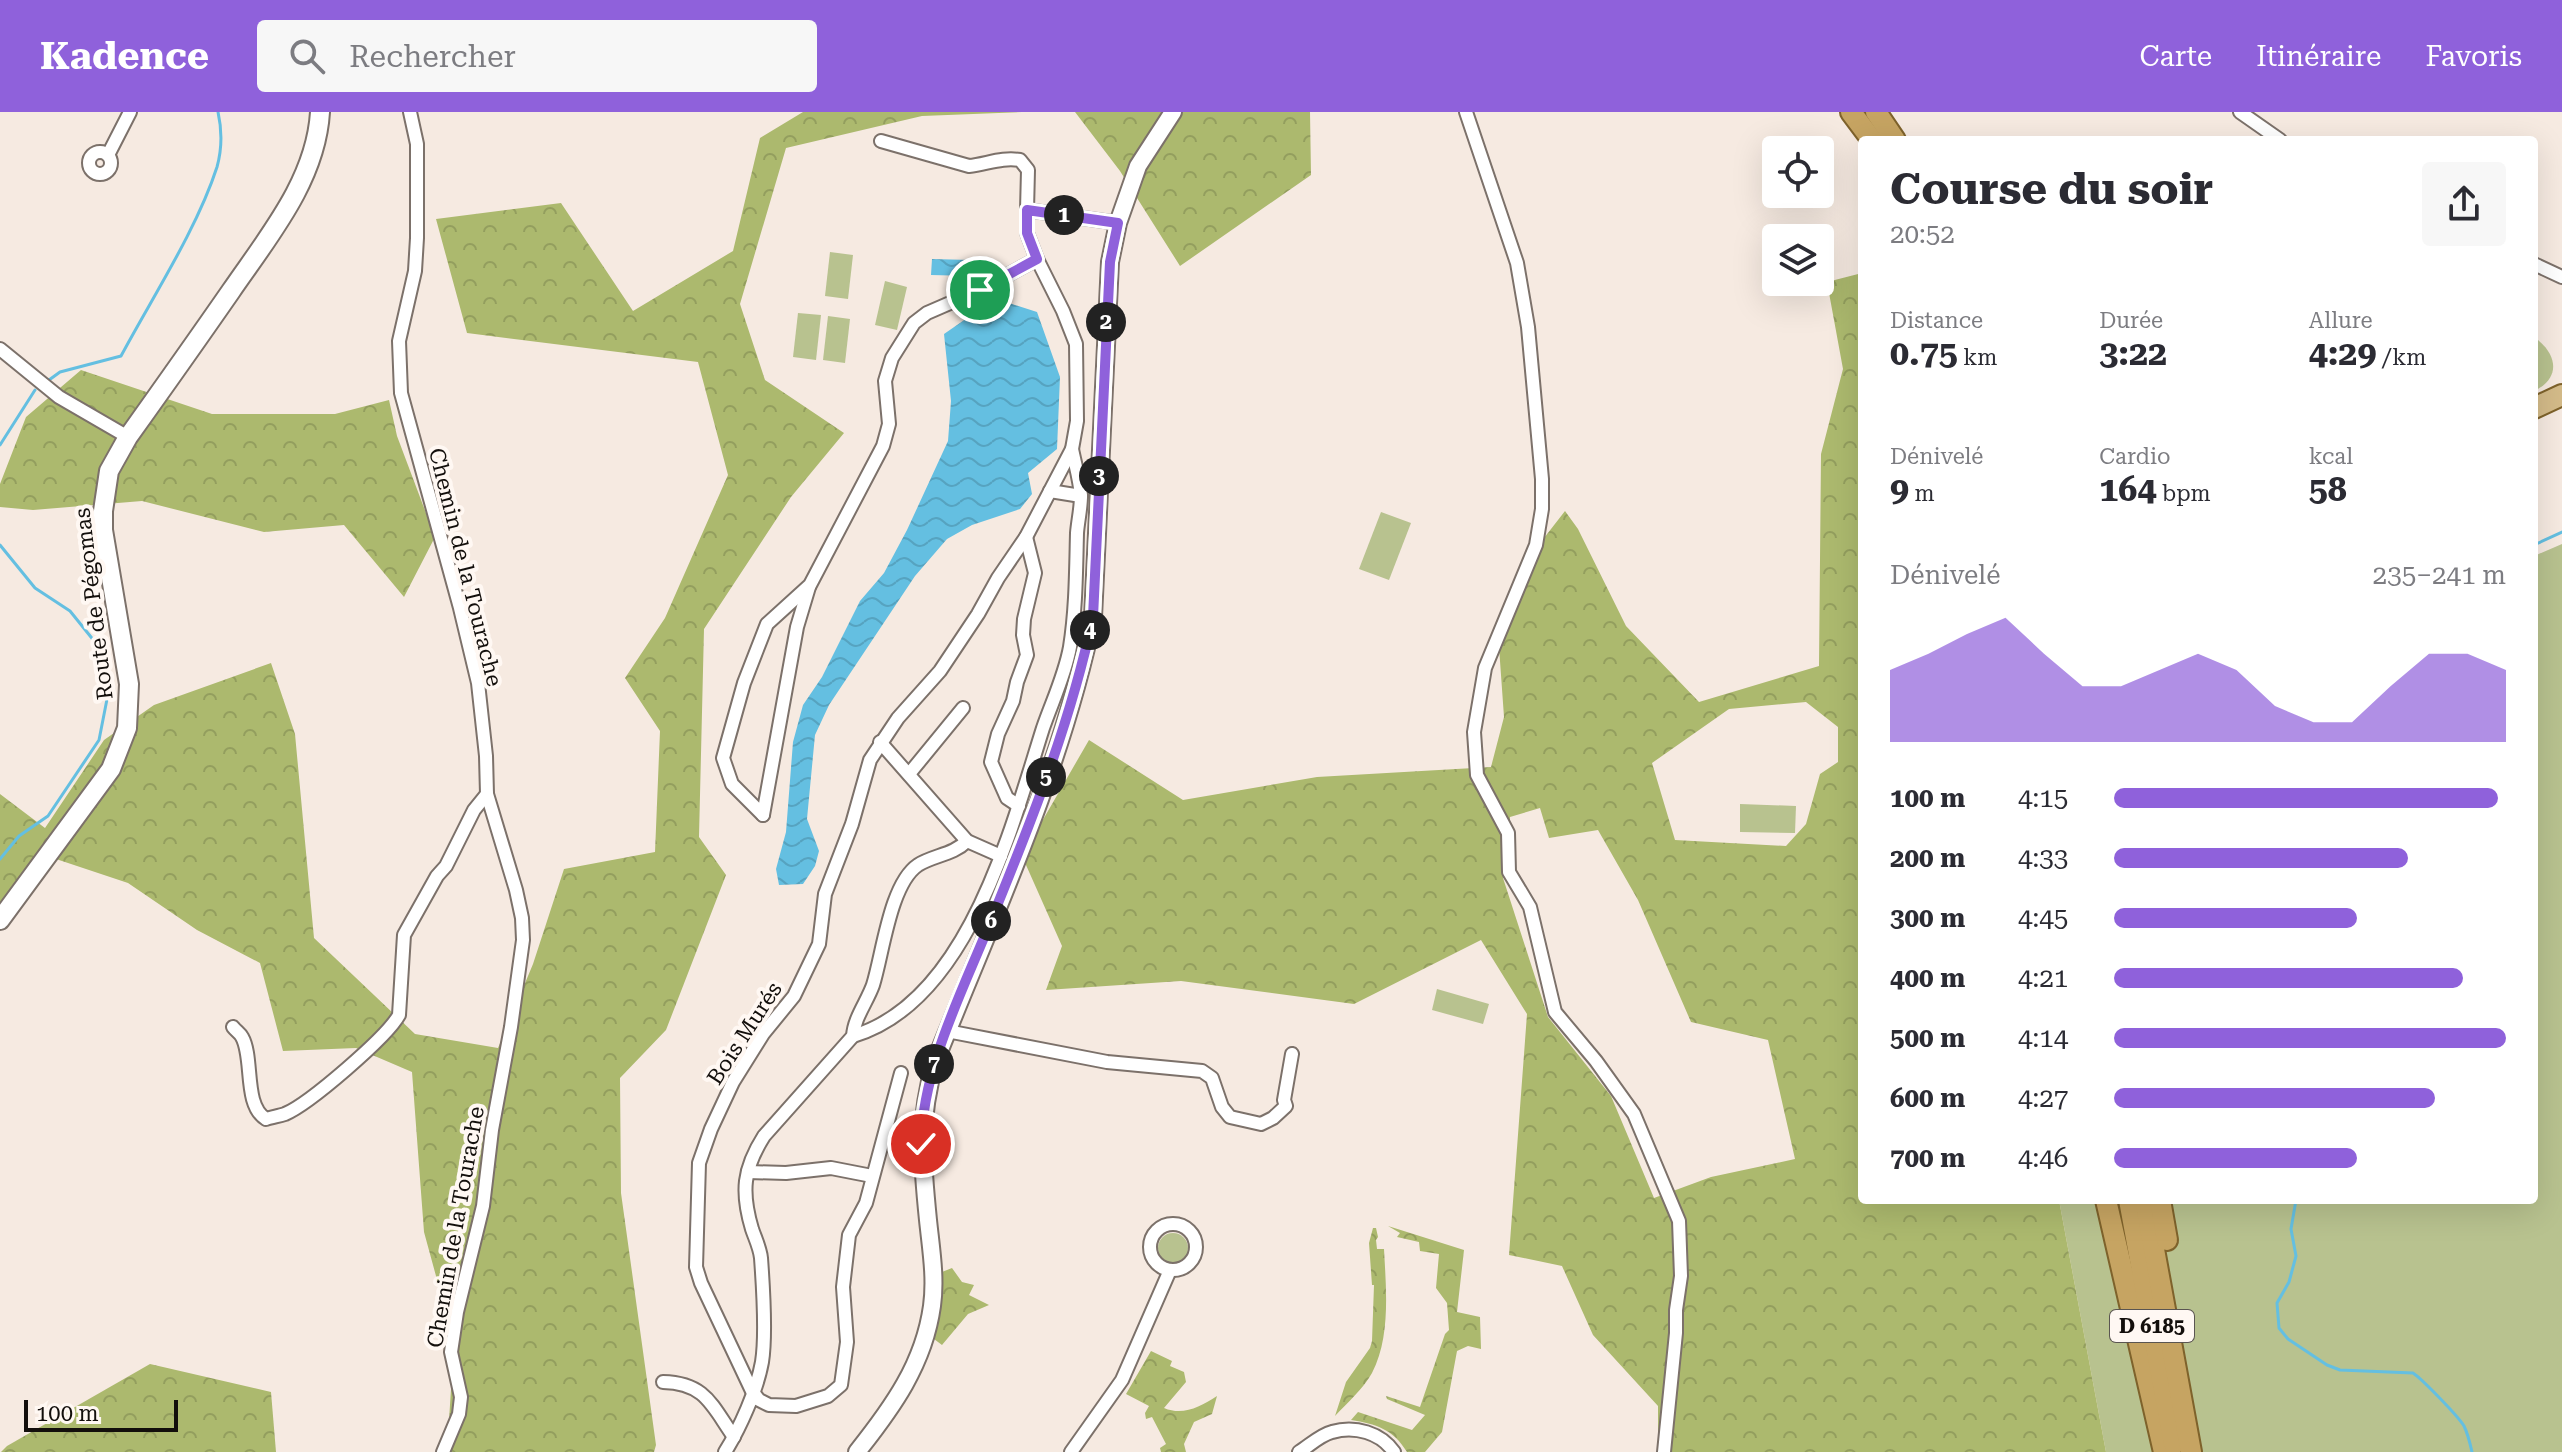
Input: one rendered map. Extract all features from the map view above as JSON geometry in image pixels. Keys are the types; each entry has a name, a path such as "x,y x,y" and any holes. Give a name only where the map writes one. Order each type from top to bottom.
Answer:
{"highway":[{"path":"1851,112 1869,136"},
{"path":"1876,112 1892,136"},
{"path":"2107,1204 2164,1452"},
{"name":"D 6185","path":"2130,1204 2175,1452"},
{"name":"D 6185","path":"2146,1204 2191,1452"},
{"path":"2161,1204 2180,1323 2181,1387"}],"main road":[{"name":"Route de Pégomas","path":"0,920 111,769 127,728 129,684 103,530 109,471 128,437 282,217 307,166 316,140 320,112"},
{"path":"2538,406 2562,395"}],"street":[{"path":"108,155 130,112"},
{"name":"Chemin de la Tourache","path":"410,112 417,144 418,215 415,271 399,341 401,393 478,683 487,794 516,890 523,940 492,1130 483,1206 457,1312 451,1352 461,1397 459,1414 443,1452"},
{"path":"857,1452 891,1409 911,1376 924,1341 932,1305 933,1260 921,1144 922,1117 935,1062 1038,805 1085,655 1093,617 1110,262 1118,223 1138,166 1173,112"},
{"path":"1466,112 1517,263 1528,327 1542,479 1542,509 1536,545 1485,668 1474,732 1477,775 1508,833 1509,872 1530,907 1555,1012 1596,1061 1634,1114 1679,1221 1681,1276 1664,1452"},
{"path":"2240,112 2274,136"},
{"name":"Bois Murés","path":"752,1391 696,1267 699,1163 733,1082 763,1034 794,996 819,944 825,894 852,824 870,760 880,742 940,671 1026,537 1072,449 1077,421 1076,344 1027,233 1028,170 1020,160 1007,158 969,166 881,141"},
{"path":"1027,210 1118,223"},
{"path":"810,585 767,624 744,683 723,758 732,784 763,815 797,627 810,585 883,446 889,424 885,381 892,358 905,336 927,313 980,290 1037,259"},
{"path":"2538,266 2562,277"},
{"path":"0,349 59,397 128,437"},
{"name":"Bois Murés","path":"725,1452 758,1381 762,1358 761,1254 744,1198 754,1151 853,1036 868,1031 916,999 955,951 981,906 1019,806 1069,651 1077,591 1077,532 1081,496 1072,449"},
{"path":"1050,491 1081,496"},
{"path":"1019,806 1007,798 991,762 1000,726 1013,701 1027,655 1024,619 1035,573 1026,537"},
{"path":"909,774 963,708"},
{"path":"880,742 967,841 1001,856"},
{"path":"233,1027 243,1038 254,1100 260,1115 266,1119 283,1115 299,1106 362,1055 394,1025 399,1015 404,935 437,876 446,866 474,810 487,794"},
{"name":"Bois Murés","path":"853,1036 853,1027 872,986 904,881 918,865 957,850 967,841"},
{"path":"947,1031 1107,1062 1202,1071 1212,1078 1222,1107 1230,1117 1261,1124 1286,1106 1284,1100 1292,1054"},
{"path":"752,1391 759,1400 769,1405 796,1406 828,1396 841,1385 847,1342 843,1297 849,1235 866,1203 901,1073"},
{"path":"748,1172 786,1173 831,1168 872,1176"},
{"path":"1071,1452 1122,1380 1170,1270"},
{"path":"663,1382 682,1382 696,1387 734,1437"},
{"path":"1299,1452 1332,1432 1357,1431 1373,1433 1387,1441 1394,1452"}],"green space":[{"path":"803,112 1022,112 922,116 786,148 740,304 765,380 844,433 791,497 704,629 699,837 726,875 666,1030 620,1078 621,1193 656,1445 654,1452 447,1452 454,1342 424,1232 412,1072 356,1048 283,1051 260,963 197,930 128,883 50,857 0,917 0,794 45,828 104,740 154,705 271,663 295,734 314,938 415,1034 498,1048 533,964 564,869 655,852 660,731 625,678 665,618 728,475 698,362 467,333 436,219 561,203 633,311 733,251 760,138"},
{"path":"1075,112 1310,112 1311,175 1180,266 1120,171"},
{"path":"830,252 853,255 848,299 825,296"},
{"path":"1858,274 1858,1204 2060,1204 2106,1452 1658,1452 1658,1406 1593,1335 1562,1266 1509,1255 1527,1014 1481,940 1354,1004 1181,981 1046,990 1062,946 1022,856 1089,740 1183,800 1317,777 1491,767 1504,717 1498,633 1520,569 1565,511 1578,529 1626,626 1699,702 1819,666 1821,454 1843,369 1830,296 1834,296 1834,280","holes":["1806,702 1838,727 1838,762 1820,774 1806,824 1786,846 1675,840 1652,763 1729,709","1540,808 1549,838 1598,830 1638,900 1691,1022 1768,1040 1795,1159 1711,1177 1654,1198 1611,1096 1548,1017 1503,878 1509,872 1510,817"]},
{"path":"885,281 907,287 897,330 875,325"},
{"path":"798,313 821,315 816,360 793,357"},
{"path":"828,316 850,319 845,363 823,360"},
{"path":"2538,340 2548,350 2553,365 2549,379 2538,389"},
{"path":"81,370 212,414 335,414 389,400 397,436 435,537 404,597 344,525 264,532 142,501 33,510 0,507 0,484 26,417"},
{"path":"1381,512 1411,523 1389,580 1359,569"},
{"path":"2562,544 2562,1452 2106,1452 2060,1204 2538,1204 2538,554"},
{"path":"1740,804 1796,806 1795,833 1740,832"},
{"path":"1437,989 1489,1004 1483,1024 1432,1010"},
{"path":"1388,1226 1464,1250 1457,1312 1480,1317 1481,1349 1468,1346 1457,1351 1442,1432 1425,1452 1407,1452 1396,1438 1383,1429 1351,1420 1358,1412 1412,1430 1425,1415 1386,1396 1420,1407 1449,1330 1447,1303 1436,1288 1439,1254 1420,1251 1419,1242 1397,1237 1400,1233"},
{"path":"1373,1228 1376,1228 1378,1237 1377,1249 1384,1249 1386,1312 1382,1344 1369,1379 1335,1416 1346,1382 1372,1341 1374,1285 1369,1243"},
{"path":"1173,1233 1184,1237 1188,1248 1184,1259 1173,1263 1162,1259 1158,1248 1162,1237"},
{"path":"952,1268 962,1282 974,1285 969,1295 989,1305 968,1314 942,1345 934,1339 941,1305 942,1272"},
{"path":"1151,1351 1172,1361 1170,1366 1184,1372 1186,1382 1164,1408 1178,1411 1191,1409 1217,1396 1212,1414 1194,1422 1184,1444 1186,1452 1161,1452 1160,1448 1166,1444 1152,1417 1146,1419 1149,1406 1126,1394"},
{"path":"150,1364 271,1392 276,1452 1,1452 7,1446"}],"water":[{"path":"932,259 971,260 971,276 931,275"},
{"path":"1009,303 1037,312 1060,377 1057,449 1028,473 1032,494 1020,509 972,525 947,539 915,576 829,705 815,735 807,819 819,851 815,866 803,884 779,885 776,869 786,832 793,742 803,705 822,677 860,601 884,573 948,441 951,401 944,334 986,305"}],"waterway":[{"path":"49,380 60,372 121,356 186,239 208,191 220,153 218,112"},
{"path":"0,445 35,390"},
{"path":"2538,543 2562,532"},
{"path":"0,545 35,588 70,611 99,647 107,666 109,689 99,740 48,816 19,836 0,859"},
{"path":"2295,1204 2291,1229 2296,1256 2289,1282 2277,1303 2279,1328 2288,1339 2340,1370 2413,1373 2464,1426 2472,1452"}],"route":[{"path":"921,1144 922,1117 935,1062 1038,805 1085,655 1093,617 1110,262 1118,223 1027,210 1027,233 1037,259 980,290"}]}
